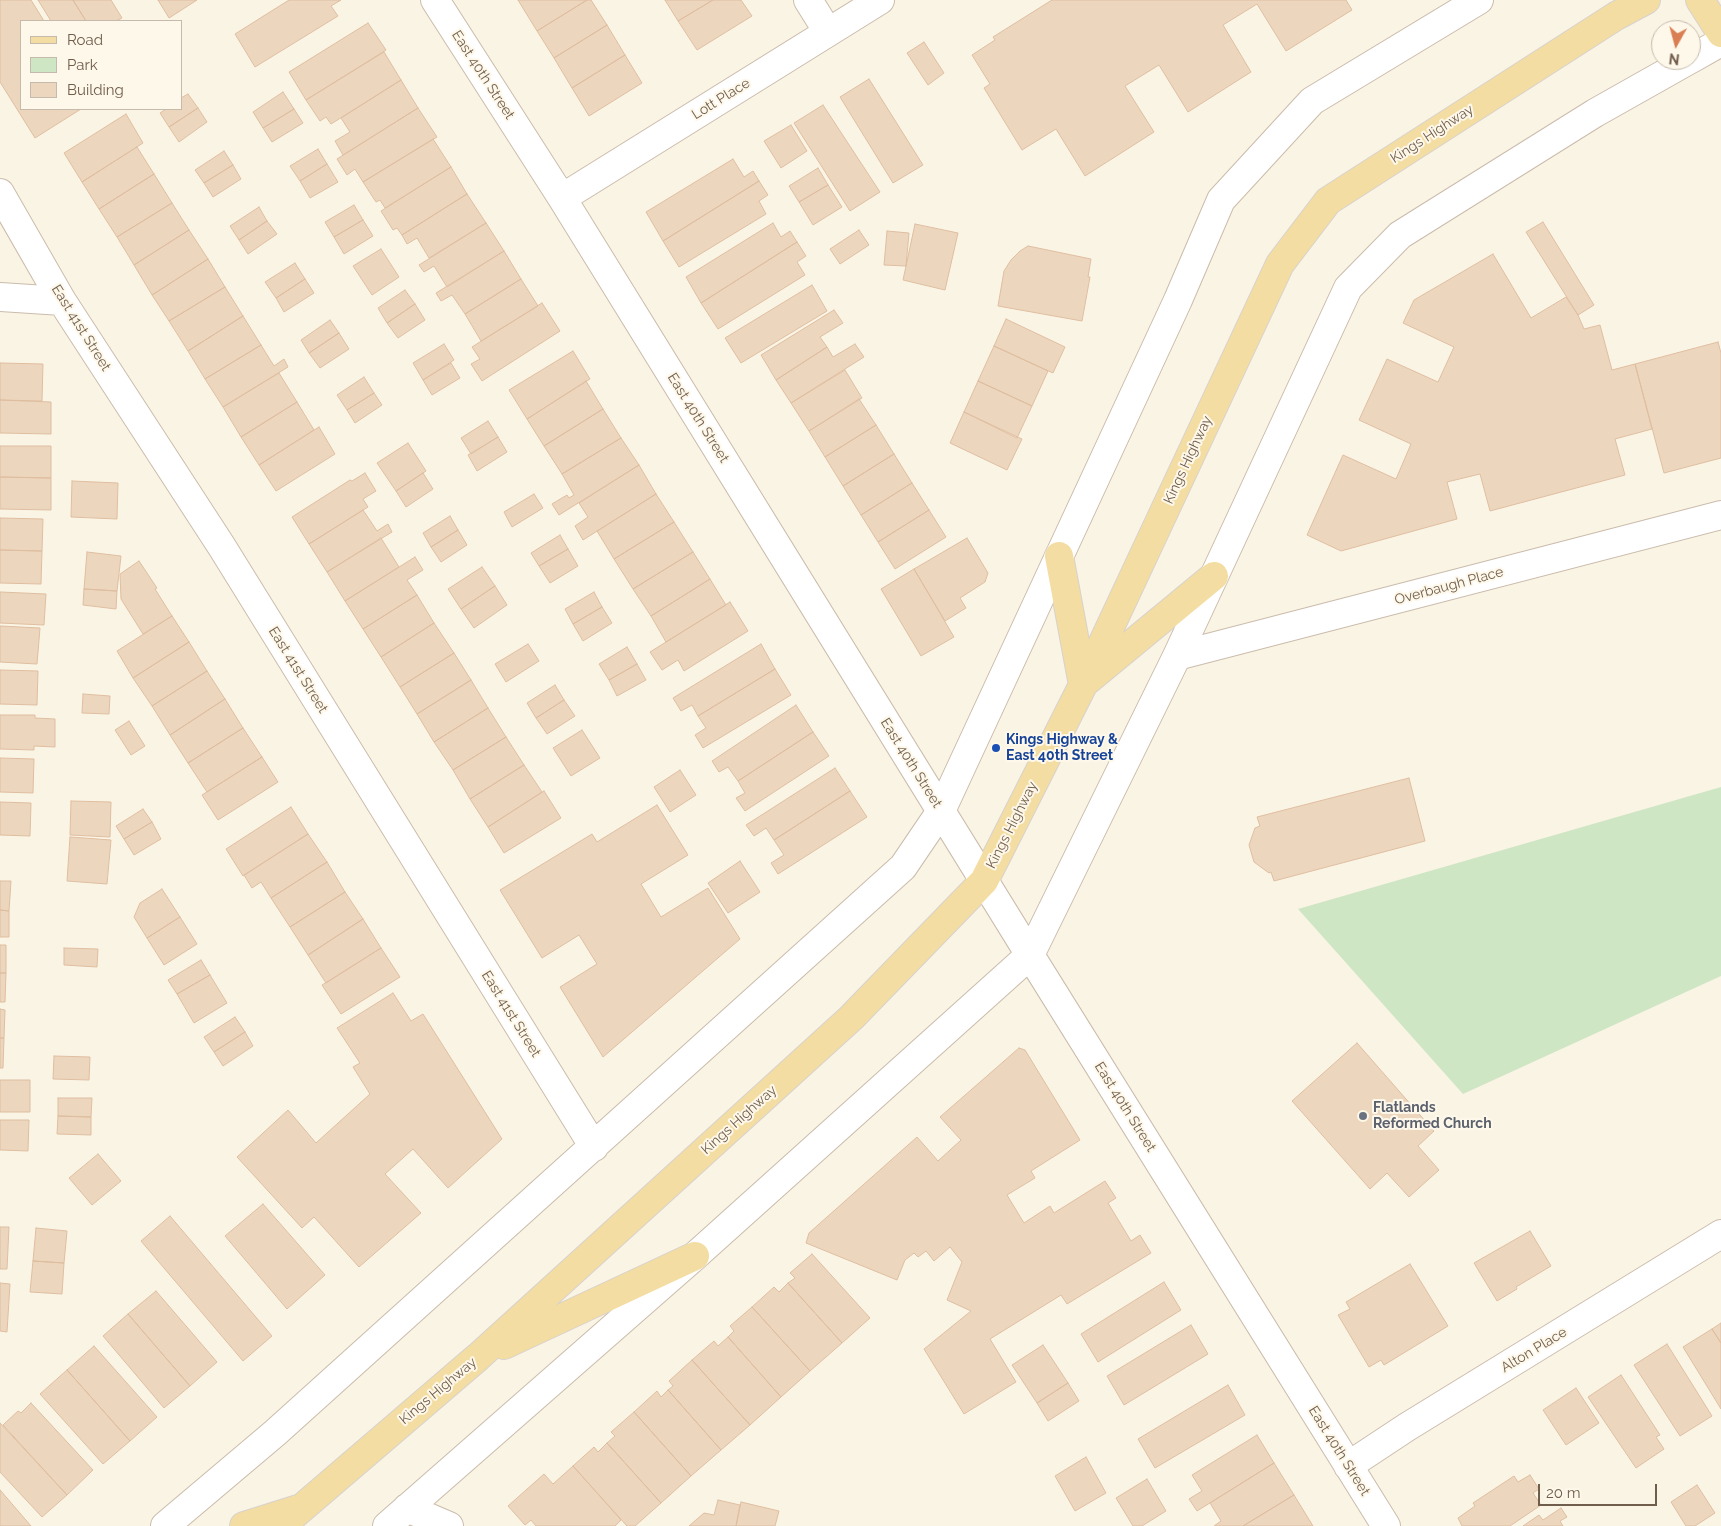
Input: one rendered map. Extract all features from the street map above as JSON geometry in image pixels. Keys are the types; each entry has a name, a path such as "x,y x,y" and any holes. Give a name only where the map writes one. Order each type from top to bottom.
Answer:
{"main road":[{"name":"Kings Highway","path":"290,1517 478,1357 852,1018 984,881 1083,685 1280,264 1328,201 1607,22 1646,0"},
{"path":"1700,0 1721,33"},
{"path":"1059,556 1083,685 1214,576"},
{"path":"478,1357 695,1256"},
{"path":"244,1526 290,1517"}],"street":[{"name":"East 40th Street","path":"435,0 562,198 940,811 1386,1526"},
{"path":"808,0 828,32"},
{"name":"Lott Place","path":"562,198 880,0"},
{"path":"165,1526 276,1433 902,867 940,811 1178,300 1221,200 1312,101 1479,0"},
{"path":"1701,54 1721,42"},
{"path":"387,1526 695,1256 1030,955 1177,656 1348,288 1400,236 1596,113 1672,70"},
{"name":"East 41st Street","path":"0,193 62,301 222,547 594,1147"},
{"path":"0,298 62,301"},
{"name":"Overbaugh Place","path":"1177,656 1721,515"},
{"name":"Alton Place","path":"1348,1466 1407,1427 1721,1234"},
{"path":"407,1508 450,1526"}],"green space":[{"path":"1721,787 1721,976 1463,1094 1298,909"}],"building":[{"path":"0,0 31,0 43,20 20,20 20,110 79,110 35,138 0,82"},
{"path":"38,0 73,0 85,20 50,20"},
{"path":"73,0 111,0 122,18 118,20 85,20"},
{"path":"158,0 197,0 169,18"},
{"path":"289,0 341,0 331,6 338,16 255,67 235,34"},
{"path":"518,0 587,0 537,31"},
{"path":"587,0 591,0 607,25 554,58 537,31"},
{"path":"665,0 713,0 678,21"},
{"path":"713,0 741,0 752,16 697,50 678,21"},
{"path":"1052,0 1346,0 1352,10 1286,51 1257,4 1223,25 1251,72 1188,112 1159,65 1125,86 1154,132 1085,176 1056,129 1022,150 984,88 990,84 972,55 995,40 993,37"},
{"path":"368,23 386,50 306,100 289,72"},
{"path":"607,25 625,55 572,88 554,58"},
{"path":"924,42 944,73 928,85 907,53"},
{"path":"384,52 401,80 331,124 326,117 320,121 306,100"},
{"path":"625,55 642,83 589,116 572,88"},
{"path":"869,79 923,165 893,183 840,97"},
{"path":"401,80 418,108 343,155 335,141 350,132 341,118"},
{"path":"283,92 294,109 263,128 253,112"},
{"path":"188,94 198,108 169,127 160,113 164,110 182,110 182,97"},
{"path":"823,105 880,192 850,211 794,123"},
{"path":"198,108 207,122 179,142 169,127"},
{"path":"418,108 437,137 363,182 355,169 347,175 337,159"},
{"path":"294,109 303,123 272,142 263,128"},
{"path":"126,114 143,143 82,182 64,153"},
{"path":"791,125 807,151 781,168 764,141"},
{"path":"433,139 451,167 385,208 380,200 376,202 363,182"},
{"path":"137,147 154,174 99,209 82,182"},
{"path":"318,149 327,164 300,181 290,166"},
{"path":"224,151 233,165 204,183 195,170"},
{"path":"733,159 744,177 753,171 759,181 663,241 646,212"},
{"path":"327,164 338,182 310,198 300,181"},
{"path":"233,165 241,179 213,197 204,183"},
{"path":"451,167 467,194 402,235 397,228 393,230 381,211"},
{"path":"818,168 828,185 799,202 789,186"},
{"path":"154,174 172,203 117,237 99,209"},
{"path":"759,181 768,195 759,201 766,214 679,267 663,241"},
{"path":"828,185 842,207 813,225 799,202"},
{"path":"467,194 486,223 429,258 417,238 407,244 402,235"},
{"path":"172,203 189,230 134,265 117,237"},
{"path":"354,205 363,220 334,237 325,222"},
{"path":"259,207 267,221 239,240 230,226"},
{"path":"363,220 373,236 344,254 334,237"},
{"path":"267,221 277,234 248,254 239,240"},
{"path":"1543,222 1594,305 1578,315 1526,232"},
{"path":"486,223 504,251 447,287 434,266 424,272 419,265"},
{"path":"773,223 781,237 790,231 797,242 701,303 686,277"},
{"path":"915,224 958,233 945,290 903,280"},
{"path":"189,230 208,259 152,295 134,265"},
{"path":"859,230 869,245 840,264 830,249"},
{"path":"887,231 909,233 906,266 884,265"},
{"path":"797,242 806,256 797,262 805,275 718,329 701,303"},
{"path":"1028,246 1091,259 1088,277 1090,277 1082,321 998,306 1004,271 1011,260"},
{"path":"381,249 399,277 372,295 353,266"},
{"path":"504,251 521,279 465,314 452,295 441,301 436,293"},
{"path":"1493,254 1531,318 1566,297 1578,315 1584,329 1600,325 1612,370 1635,364 1652,429 1615,439 1625,475 1490,511 1480,474 1447,482 1457,519 1341,551 1307,535 1343,455 1396,479 1411,444 1359,420 1387,359 1438,382 1454,347 1403,323 1414,300"},
{"path":"208,259 225,287 169,321 152,295"},
{"path":"295,263 305,279 276,298 265,282"},
{"path":"305,279 314,293 284,312 276,298"},
{"path":"521,279 538,306 481,341 465,314"},
{"path":"812,285 827,311 741,363 725,338"},
{"path":"225,287 243,316 188,351 169,321"},
{"path":"405,290 415,304 387,323 378,308"},
{"path":"542,303 560,331 482,381 471,364 480,359 472,347"},
{"path":"415,304 425,320 398,338 387,323"},
{"path":"834,310 843,323 820,337 827,347 776,380 761,355"},
{"path":"243,316 261,345 205,379 188,351"},
{"path":"1006,319 1065,347 1053,373 994,346"},
{"path":"330,320 339,333 309,353 301,340"},
{"path":"339,333 349,349 320,368 309,353"},
{"path":"1718,342 1721,353 1721,458 1664,473 1635,364"},
{"path":"444,344 454,360 423,380 413,363"},
{"path":"855,344 864,357 791,403 776,380 827,347 833,357"},
{"path":"261,345 274,366 284,359 288,367 223,407 205,379"},
{"path":"994,346 1048,371 1032,406 978,381"},
{"path":"573,351 590,379 527,419 509,390"},
{"path":"0,363 43,364 42,401 0,400"},
{"path":"451,363 460,378 432,395 423,380"},
{"path":"845,370 862,398 809,431 791,403"},
{"path":"279,373 297,402 241,437 223,407"},
{"path":"364,377 374,393 347,410 337,395"},
{"path":"586,381 603,409 544,446 527,419"},
{"path":"978,381 1032,406 1017,438 964,412"},
{"path":"374,393 382,405 355,423 347,410"},
{"path":"859,399 876,425 825,457 809,431"},
{"path":"0,400 51,402 51,434 0,433"},
{"path":"297,402 314,430 259,465 241,437"},
{"path":"603,409 621,438 562,474 544,446"},
{"path":"964,412 1022,439 1007,470 950,443"},
{"path":"488,421 498,437 471,454 461,438"},
{"path":"876,425 894,454 843,486 825,457"},
{"path":"319,427 335,454 276,491 259,465"},
{"path":"498,437 507,452 477,471 468,455"},
{"path":"621,438 639,465 559,515 552,504 567,495 569,498 574,495 562,474"},
{"path":"408,443 426,471 396,491 377,463"},
{"path":"0,446 51,446 51,478 0,477"},
{"path":"894,454 912,483 861,515 843,486"},
{"path":"639,465 656,494 583,540 575,526 588,517 579,503"},
{"path":"365,473 376,491 363,499 368,507 309,544 292,517 350,480 352,481"},
{"path":"423,473 433,489 406,507 396,491"},
{"path":"0,477 51,478 51,510 0,509"},
{"path":"72,481 118,483 117,519 71,517"},
{"path":"912,483 929,510 878,542 861,515"},
{"path":"534,494 543,508 512,527 504,512"},
{"path":"656,494 674,522 614,559 597,531"},
{"path":"363,510 377,531 388,524 392,532 327,572 309,544"},
{"path":"929,510 946,537 895,569 878,542"},
{"path":"450,516 458,530 431,547 423,533"},
{"path":"0,518 43,519 42,551 0,550"},
{"path":"674,522 693,552 633,589 614,559"},
{"path":"458,530 467,545 441,562 431,547"},
{"path":"560,535 568,549 539,566 531,553"},
{"path":"381,538 399,567 345,601 327,572"},
{"path":"967,538 988,573 985,582 960,598 966,608 945,621 914,569"},
{"path":"568,549 578,566 550,583 539,566"},
{"path":"0,550 42,551 41,584 0,583"},
{"path":"87,552 121,556 117,591 84,589"},
{"path":"693,552 710,579 651,616 633,589"},
{"path":"415,557 423,570 407,580 417,595 363,629 345,601"},
{"path":"139,561 157,588 155,589 172,616 143,634 121,599 120,574"},
{"path":"482,567 495,586 461,609 448,589"},
{"path":"914,569 954,637 921,656 881,589"},
{"path":"710,579 726,605 666,642 651,616"},
{"path":"495,586 507,605 474,628 461,609"},
{"path":"84,589 117,591 116,609 83,605"},
{"path":"0,592 46,594 44,625 0,623"},
{"path":"594,592 602,607 573,624 565,609"},
{"path":"417,595 434,623 381,657 363,629"},
{"path":"730,602 748,631 684,671 678,660 662,670 650,652"},
{"path":"602,607 612,623 583,641 573,624"},
{"path":"172,616 189,642 133,678 117,651"},
{"path":"434,623 454,653 400,687 381,657"},
{"path":"0,626 40,628 37,664 0,662"},
{"path":"189,642 207,671 152,706 133,678"},
{"path":"528,644 539,661 506,682 495,664"},
{"path":"761,644 775,669 698,716 692,705 681,711 673,698"},
{"path":"627,647 637,664 609,680 599,664"},
{"path":"454,653 471,680 417,714 400,687"},
{"path":"637,664 646,680 617,696 609,680"},
{"path":"775,669 791,695 703,748 695,735 706,728 698,716"},
{"path":"0,670 38,671 37,705 0,704"},
{"path":"207,671 225,699 170,735 152,706"},
{"path":"471,680 488,708 434,742 417,714"},
{"path":"555,685 564,700 536,718 527,703"},
{"path":"83,694 110,696 109,714 82,713"},
{"path":"225,699 243,728 188,763 170,735"},
{"path":"564,700 575,716 547,734 536,718"},
{"path":"796,705 813,732 738,781 728,767 719,772 712,761"},
{"path":"488,708 506,737 453,770 434,742"},
{"path":"0,715 35,715 35,718 55,719 55,747 34,746 34,750 0,749"},
{"path":"129,721 145,746 131,755 115,730"},
{"path":"243,728 262,757 207,792 188,763"},
{"path":"582,730 600,758 571,776 553,748"},
{"path":"813,732 829,756 745,811 736,798 745,793 738,781"},
{"path":"506,737 524,765 470,799 453,770"},
{"path":"262,757 278,782 218,820 202,795"},
{"path":"0,758 34,759 33,793 0,792"},
{"path":"524,765 542,792 488,827 470,799"},
{"path":"835,768 850,791 774,840 766,828 754,836 746,825"},
{"path":"680,770 696,795 670,812 654,787"},
{"path":"1409,778 1425,841 1274,881 1271,872 1269,873 1254,862 1249,845 1255,828 1260,826 1257,817"},
{"path":"544,791 561,818 504,853 488,827"},
{"path":"850,791 867,817 778,874 771,863 784,855 774,840"},
{"path":"71,801 111,802 110,837 70,835"},
{"path":"0,802 31,803 30,836 0,835"},
{"path":"657,805 688,855 641,884 661,917 708,888 740,939 603,1057 560,987 597,964 579,935 542,958 500,890 592,834 597,842"},
{"path":"291,807 308,834 243,876 226,849"},
{"path":"143,809 152,822 124,839 116,826"},
{"path":"152,822 161,839 134,855 124,839"},
{"path":"308,834 327,862 271,898 261,882 252,888 244,875"},
{"path":"70,837 111,840 107,884 67,881"},
{"path":"740,861 760,892 728,913 708,883"},
{"path":"327,862 345,892 290,927 271,898"},
{"path":"0,881 11,881 9,911 0,910"},
{"path":"162,889 180,917 147,938 134,917 140,903"},
{"path":"345,892 363,919 308,955 290,927"},
{"path":"0,910 9,911 9,937 0,937"},
{"path":"180,917 197,944 164,965 147,938"},
{"path":"363,919 381,948 326,983 308,955"},
{"path":"0,945 6,945 6,973 0,973"},
{"path":"64,948 98,949 97,967 64,965"},
{"path":"381,948 400,977 341,1014 322,985"},
{"path":"201,960 210,975 177,994 168,980"},
{"path":"0,973 6,973 5,1002 0,1002"},
{"path":"210,975 227,1003 194,1023 177,994"},
{"path":"393,993 411,1021 423,1014 502,1139 448,1188 413,1149 385,1174 421,1213 359,1267 314,1217 302,1228 237,1157 288,1110 316,1143 370,1094 353,1067 360,1063 337,1028"},
{"path":"0,1009 5,1010 4,1038 0,1038"},
{"path":"235,1017 245,1032 214,1052 204,1037"},
{"path":"245,1032 253,1046 223,1066 214,1052"},
{"path":"0,1038 4,1038 3,1068 0,1068"},
{"name":"Flatlands Reformed Church","path":"1357,1043 1434,1131 1418,1146 1439,1170 1409,1197 1387,1173 1370,1189 1292,1101"},
{"path":"1019,1048 1025,1050 1080,1140 1031,1171 1035,1178 1007,1195 1024,1223 1050,1206 1054,1213 1105,1181 1116,1198 1108,1203 1131,1241 1140,1235 1151,1253 1067,1304 1061,1295 990,1339 1016,1382 964,1414 924,1349 971,1311 947,1300 962,1262 950,1247 934,1261 926,1251 918,1257 914,1253 905,1260 897,1280 806,1243 809,1233 917,1137 938,1161 961,1140 940,1117"},
{"path":"54,1056 90,1057 89,1080 53,1079"},
{"path":"0,1080 30,1080 30,1112 0,1112"},
{"path":"58,1098 92,1098 91,1117 58,1116"},
{"path":"58,1116 91,1117 91,1135 57,1134"},
{"path":"0,1120 29,1120 28,1151 0,1150"},
{"path":"98,1154 121,1181 92,1205 69,1178"},
{"path":"263,1204 325,1275 287,1309 225,1236"},
{"path":"170,1216 272,1336 243,1361 141,1241"},
{"path":"0,1227 9,1227 7,1269 0,1269"},
{"path":"36,1228 67,1231 64,1263 33,1261"},
{"path":"1530,1231 1551,1266 1497,1301 1474,1263"},
{"path":"812,1254 870,1318 842,1343 788,1283 795,1278 790,1273"},
{"path":"33,1261 64,1263 62,1294 30,1292"},
{"path":"1410,1264 1448,1326 1384,1365 1381,1360 1369,1367 1338,1315 1350,1309 1346,1302"},
{"path":"1164,1282 1181,1310 1098,1362 1081,1334"},
{"path":"0,1283 10,1284 7,1332 0,1331"},
{"path":"788,1283 842,1343 810,1371 752,1307 774,1287 779,1292"},
{"path":"156,1291 217,1362 190,1386 128,1314"},
{"path":"752,1307 810,1371 781,1397 728,1337 734,1331 730,1326"},
{"path":"128,1314 190,1386 164,1408 103,1336"},
{"path":"1721,1323 1721,1343 1712,1329"},
{"path":"1191,1325 1208,1354 1124,1405 1107,1376"},
{"path":"1712,1329 1721,1343 1721,1409 1683,1347"},
{"path":"728,1337 781,1397 750,1425 692,1360 714,1341 718,1346"},
{"path":"1667,1344 1712,1416 1680,1436 1634,1365"},
{"path":"1043,1345 1068,1383 1037,1403 1012,1365"},
{"path":"94,1346 157,1417 130,1441 67,1370"},
{"path":"692,1360 750,1425 721,1450 668,1390 673,1386 669,1381"},
{"path":"67,1370 130,1441 103,1464 40,1394"},
{"path":"1621,1375 1660,1435 1656,1437 1664,1449 1636,1468 1588,1397"},
{"path":"1068,1383 1079,1401 1048,1421 1037,1403"},
{"path":"1228,1385 1245,1415 1155,1468 1138,1439"},
{"path":"1576,1388 1599,1423 1566,1445 1543,1410"},
{"path":"668,1390 721,1450 691,1476 634,1412 657,1391 661,1397"},
{"path":"31,1403 93,1470 67,1495 3,1425 18,1411 21,1413"},
{"path":"634,1412 691,1476 661,1503 607,1443 615,1436 611,1432"},
{"path":"0,1423 67,1495 42,1517 0,1472"},
{"path":"1257,1435 1274,1463 1197,1511 1189,1499 1202,1491 1192,1475"},
{"path":"607,1443 661,1503 635,1526 627,1526 573,1466 594,1447 598,1452"},
{"path":"1086,1457 1106,1493 1075,1511 1055,1476"},
{"path":"1274,1463 1294,1495 1243,1526 1214,1526 1221,1521 1210,1503"},
{"path":"573,1466 621,1520 615,1526 536,1526 531,1520 525,1525 508,1506 544,1474 553,1484"},
{"path":"1530,1475 1539,1489 1533,1493 1541,1505 1510,1526 1462,1526 1458,1518 1475,1506 1473,1503 1514,1476 1518,1482"},
{"path":"1147,1479 1166,1511 1142,1526 1133,1526 1116,1498"},
{"path":"1697,1485 1715,1513 1695,1526 1686,1526 1671,1502"},
{"path":"0,1490 31,1526 0,1526"},
{"path":"1294,1495 1313,1526 1243,1526"},
{"path":"718,1500 740,1505 736,1526 689,1526 704,1513 714,1515"},
{"path":"741,1502 779,1511 775,1526 736,1526"},
{"path":"1561,1508 1567,1517 1560,1521 1563,1526 1523,1526 1539,1515 1543,1520"}],"place":[{"name":"Kings Highway & East 40th Street","path":"996,748"},
{"name":"Flatlands Reformed Church","path":"1363,1116"}]}
